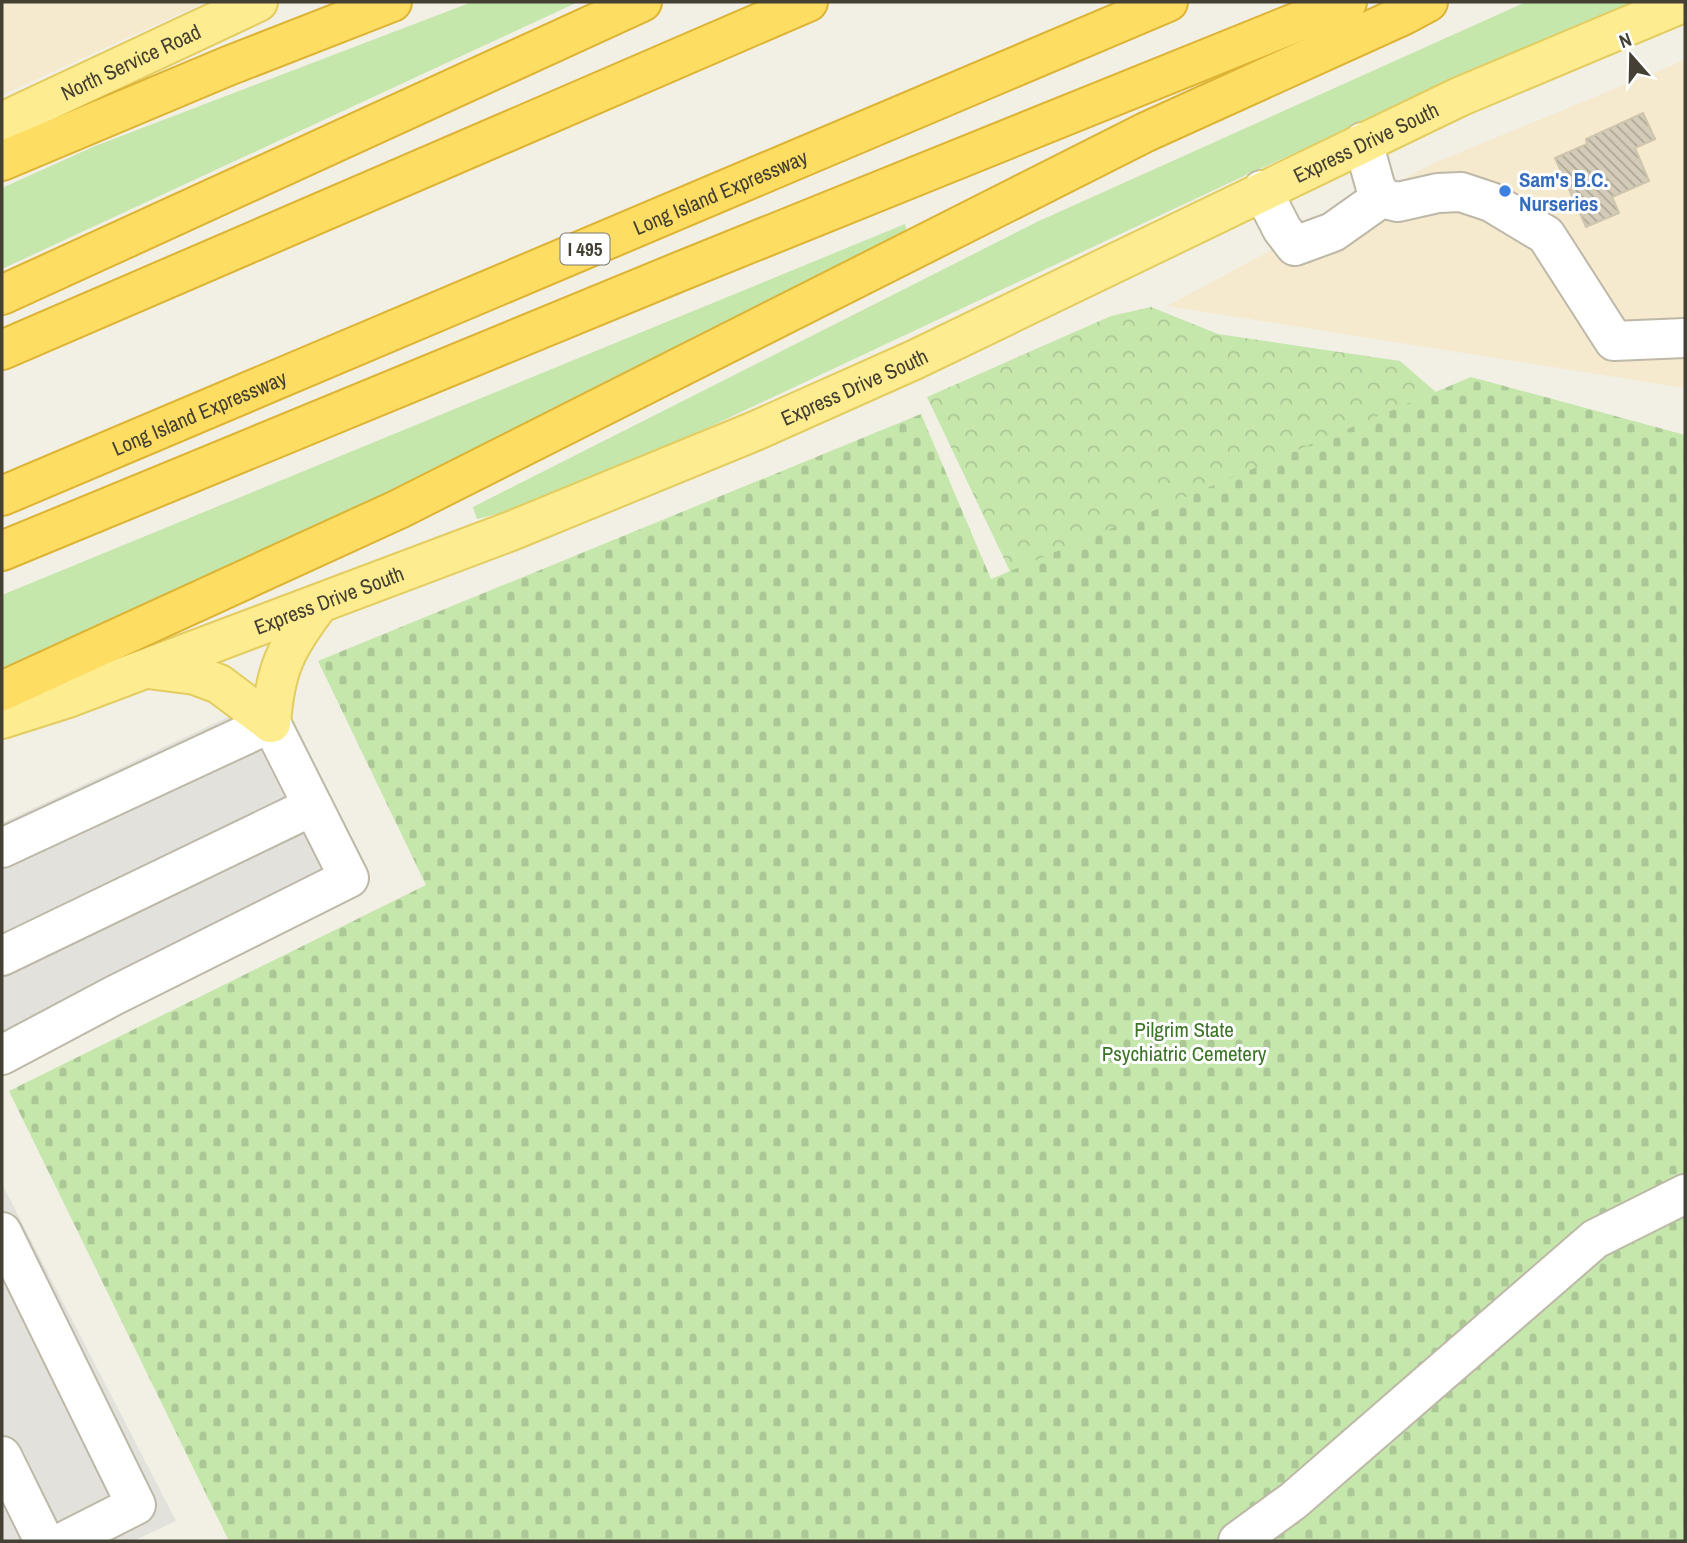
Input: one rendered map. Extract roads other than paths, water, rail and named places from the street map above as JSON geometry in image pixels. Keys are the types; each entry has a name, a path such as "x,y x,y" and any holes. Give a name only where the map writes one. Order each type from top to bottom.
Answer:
{"highway":[{"path":"2,161 228,66 392,2"},
{"path":"2,295 642,2"},
{"path":"2,350 808,2"},
{"name":"Long Island Expressway","path":"2,496 1168,2"},
{"path":"2,551 681,271 1347,2"},
{"path":"2,691 399,509 1100,155 1428,2"}],"main road":[{"name":"North Service Road","path":"2,122 258,2"},
{"name":"Express Drive South","path":"2,719 65,699 319,604 569,508 755,431 937,349 1363,142 1523,69 1685,2"},
{"path":"271,723 273,697 284,657 296,634 319,604"},
{"path":"146,668 195,675 219,684 271,723"}],"lane":[{"path":"1363,142 1381,198"},
{"path":"1262,190 1282,229 1295,246 1332,232 1381,198 1398,202 1438,193 1461,192 1491,202 1546,235 1614,341 1685,338"},
{"path":"2,848 271,723 349,878 113,996 2,1055"},
{"path":"2,956 313,806"},
{"path":"1238,1541 1293,1501 1595,1239 1685,1194"},
{"path":"2,1231 136,1505 65,1541"},
{"path":"2,1456 44,1541"}],"place":[{"name":"Sam's B.C. Nurseries","path":"1505,191"}],"park label":[{"name":"Pilgrim State Psychiatric Cemetery","path":"1184,1041"}]}
